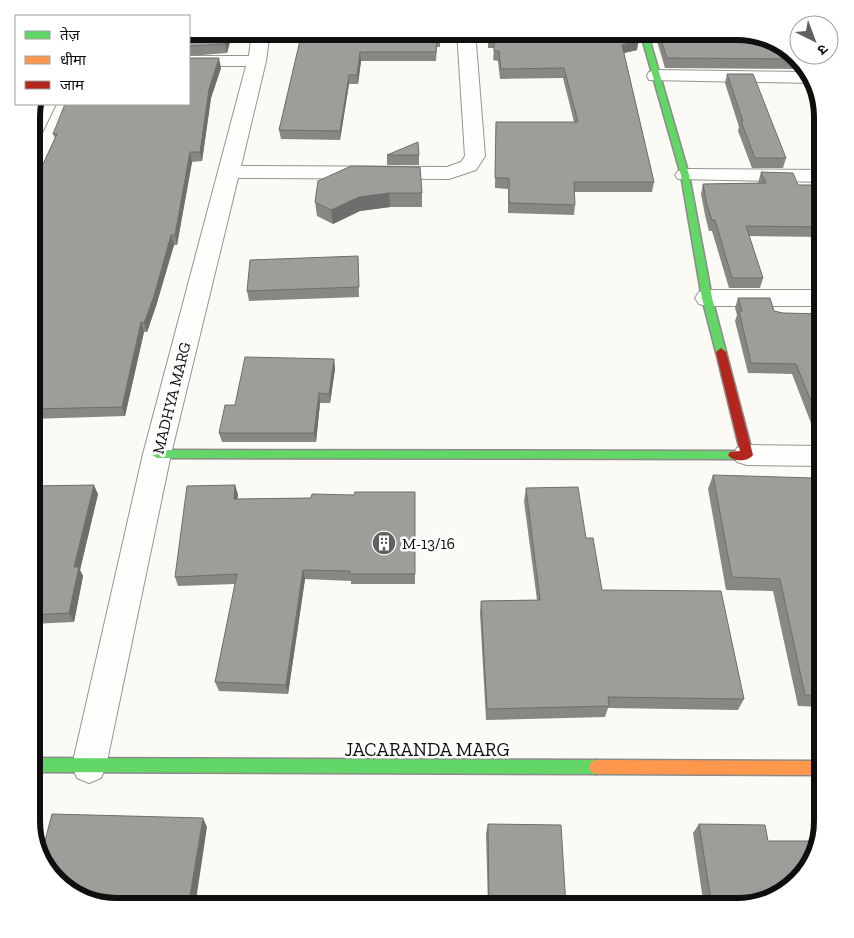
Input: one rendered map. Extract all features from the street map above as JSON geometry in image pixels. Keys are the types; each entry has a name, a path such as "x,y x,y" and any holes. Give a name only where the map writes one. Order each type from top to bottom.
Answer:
{"street":[{"name":"MADHYA MARG","path":"89,766 157,454 257,61 260,40"},
{"path":"228,172 449,173 469,166 475,156 467,40"},
{"path":"646,40 684,175 706,298 747,455"},
{"path":"190,61 257,61"},
{"path":"656,76 803,78"},
{"path":"40,117 46,105"},
{"path":"684,175 814,176"},
{"path":"706,298 814,298"},
{"path":"157,454 814,456"},
{"name":"JACARANDA MARG","path":"40,766 814,768"}],"building":[{"path":"190,40 226,40 225,44 190,46"},
{"path":"300,40 437,40 436,52 360,52 357,75 349,75 340,131 279,130"},
{"path":"494,40 639,40 622,45 654,182 574,182 575,205 509,203 509,178 495,178 496,122 578,122 564,68 501,69 499,51 494,51"},
{"path":"661,40 742,40 766,46 788,59 667,58"},
{"path":"190,58 219,58 209,89 200,152 190,152 175,235 171,235 154,296 144,323 141,322 122,407 40,409 40,171 57,134 53,134 65,105 190,105"},
{"path":"727,74 753,74 786,158 755,158 741,121 743,121"},
{"path":"418,142 419,155 387,155"},
{"path":"351,166 420,167 422,193 389,193 359,197 331,210 315,202 318,181"},
{"path":"761,172 793,173 798,185 814,185 814,227 746,226 763,278 732,278 715,220 712,220 707,205 703,184 766,183"},
{"path":"358,256 359,287 247,291 250,260"},
{"path":"738,298 770,298 774,311 814,314 814,409 796,364 751,363 739,311 742,311"},
{"path":"245,357 334,359 329,394 319,393 314,433 219,433 225,405 235,405"},
{"path":"713,475 813,478 814,696 805,695 780,579 732,577"},
{"path":"94,485 74,567 79,567 69,613 40,615 40,486"},
{"path":"235,485 234,499 311,498 312,494 354,495 355,492 415,492 415,574 350,574 350,571 303,570 286,685 215,682 237,574 175,577 187,486"},
{"path":"578,487 586,538 593,538 602,590 721,591 744,699 608,697 609,706 487,709 481,601 540,600 526,488"},
{"path":"52,814 203,818 190,898 117,898 93,894 66,879 50,859 44,845"},
{"path":"488,824 561,825 565,898 489,898"},
{"path":"699,824 765,825 768,841 811,841 806,855 795,872 775,888 752,897 711,898"}],"traffic: fast":[{"path":"646,40 685,175 707,298 721,352"},
{"path":"157,454 734,455"},
{"path":"40,765 596,767"}],"traffic: slow":[{"path":"596,767 814,768"}],"traffic: jam":[{"path":"721,352 747,455 734,455"}],"place":[{"name":"M-13/16","path":"384,543"}]}
